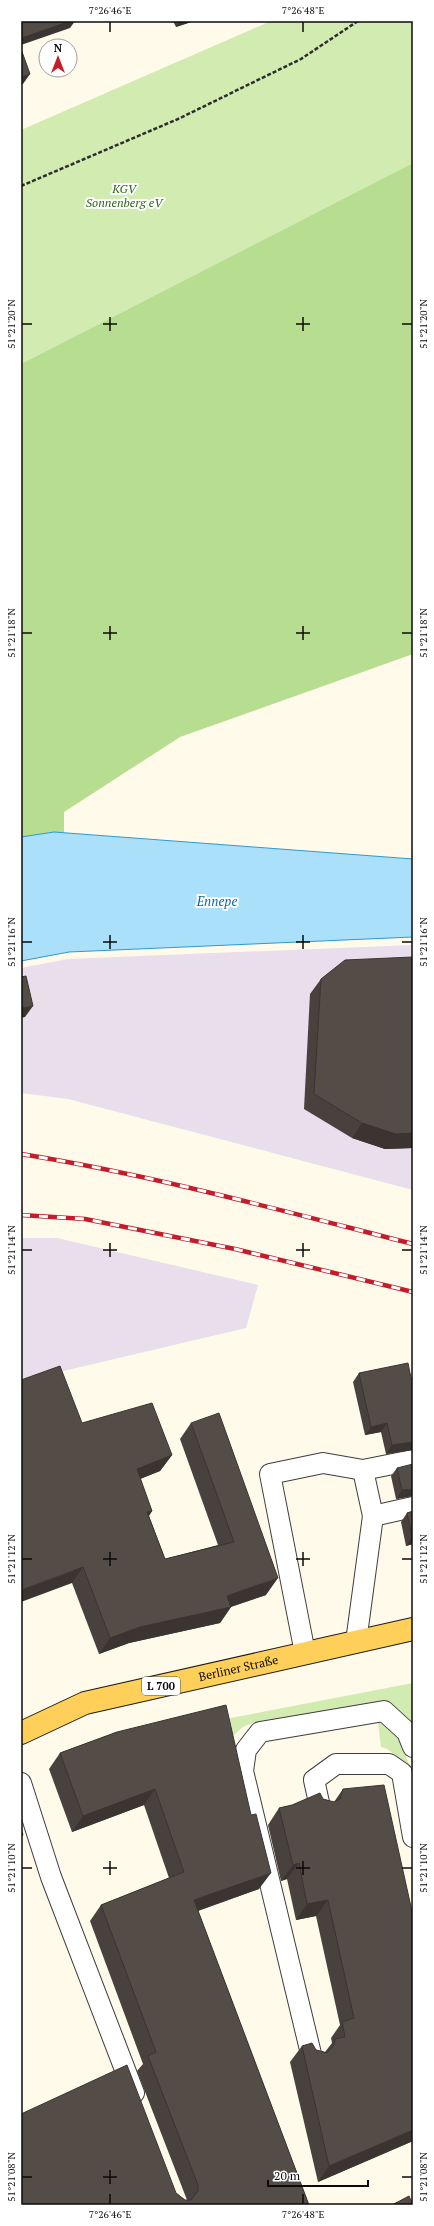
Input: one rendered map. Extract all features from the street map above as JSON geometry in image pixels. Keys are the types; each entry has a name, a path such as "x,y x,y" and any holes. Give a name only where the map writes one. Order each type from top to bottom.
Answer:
{"main road":[{"name":"Berliner Straße","path":"21,1733 85,1704 413,1629"}],"lane":[{"path":"305,1653 270,1474 322,1463 363,1470 413,1460"},
{"path":"356,1642 373,1516 363,1470"},
{"path":"373,1516 413,1507"},
{"path":"312,2058 243,1771 246,1750 260,1732 384,1711 408,1732 413,1747"},
{"path":"320,1807 314,1780 336,1764 389,1764 402,1773 413,1836"},
{"path":"21,1783 51,1877 139,2108"}],"path":[{"path":"21,186 178,119 294,62 358,21"}],"shaded area":[{"path":"413,945 413,1190 68,1099 21,1093 21,968 68,959"},
{"path":"21,1238 57,1238 258,1285 246,1328 21,1381"}],"green space":[{"name":"KGV Sonnenberg eV","path":"271,21 413,21 413,163 21,364 21,130"},
{"path":"413,163 413,654 180,737 64,812 64,832 21,837 21,364"},
{"path":"413,1683 413,1734 404,1716 396,1708 377,1702 255,1722 243,1727 222,1745 215,1721"},
{"path":"378,1722 385,1724 395,1733 410,1766 387,1749 381,1747"}],"water":[{"name":"Ennepe","path":"54,832 413,859 413,937 69,952 21,961 21,837"}],"building":[{"path":"21,21 71,21 21,38"},
{"path":"21,49 30,74 21,77"},
{"path":"413,957 413,1133 396,1134 362,1123 314,1094 321,979 345,960"},
{"path":"26,976 33,1006 21,1008 21,977"},
{"path":"408,1363 411,1378 413,1378 413,1442 392,1445 387,1423 371,1427 359,1373"},
{"path":"60,1366 82,1423 152,1403 172,1455 137,1469 152,1511 147,1512 165,1559 234,1542 191,1423 219,1413 278,1578 227,1596 231,1607 140,1627 110,1638 83,1567 21,1590 21,1380"},
{"path":"413,1464 413,1489 402,1490 397,1468"},
{"path":"413,1511 413,1537 412,1537 407,1513"},
{"path":"226,1705 251,1815 256,1814 271,1873 194,1900 309,2205 21,2205 21,2114 127,2065 176,2193 185,2200 191,2200 198,2191 198,2185 148,2056 156,2052 101,1905 184,1872 155,1789 83,1816 60,1753 117,1732"},
{"path":"384,1785 413,1916 413,2130 329,2166 302,2046 312,2043 316,2050 327,2053 334,2045 335,2039 345,2037 342,2022 354,2018 328,1900 307,1904 299,1863 293,1865 279,1808 292,1805 320,1793 323,1799 334,1802 340,1799 343,1789"},
{"path":"409,2196 413,2205 392,2205"}],"railway":[{"path":"21,1154 120,1172 169,1183 413,1244"},
{"path":"21,1215 85,1219 235,1249 413,1292"}]}
